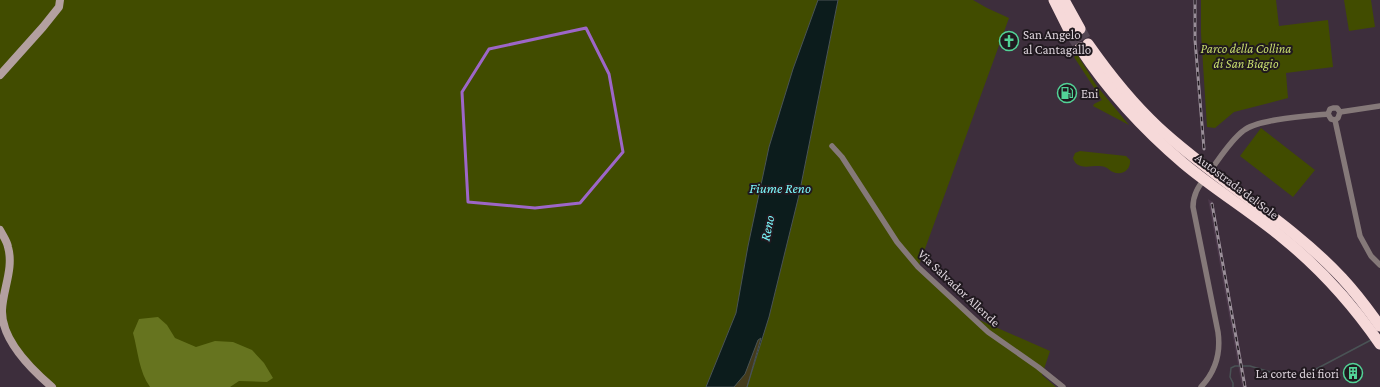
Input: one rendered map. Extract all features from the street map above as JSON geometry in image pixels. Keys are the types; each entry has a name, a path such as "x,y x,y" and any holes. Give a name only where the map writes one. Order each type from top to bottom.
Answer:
{"highway":[{"path":"1054,0 1075,32 1064,0"},
{"name":"Autostrada del Sole","path":"1084,46 1109,88 1139,123 1183,163 1284,239 1315,266 1348,302 1376,326 1380,344"}],"street":[{"path":"0,75 51,17 59,7 60,0"},
{"path":"1340,112 1380,106"},
{"path":"1328,114 1330,109 1333,108 1337,108 1340,112"},
{"path":"1335,120 1338,118 1340,112"},
{"path":"1201,387 1210,377 1219,353 1218,332 1194,212 1193,201 1196,191 1233,141 1242,132 1253,125 1328,114"},
{"path":"1328,114 1331,119 1335,120"},
{"path":"1335,120 1360,236 1371,256 1380,265"},
{"name":"Via Salvador Allende","path":"832,146 842,157 897,242 922,272 984,329 1063,387"},
{"path":"0,230 8,246 10,262 2,311 5,330 15,347 34,372 52,387"}],"highlighted area":[{"path":"586,28 609,74 623,152 580,203 535,208 468,202 462,92 489,49"}],"shaded area":[{"path":"1208,199 1213,202 1247,387 1242,387"}],"green space":[{"path":"0,0 973,0 1009,18 918,268 977,319 1050,351 1042,375 1056,387 56,387 30,369 0,322"},
{"name":"Parco della Collina di San Biagio","path":"1201,0 1276,0 1279,26 1328,20 1333,67 1286,73 1288,98 1234,112 1215,128 1207,127 1201,33"},
{"path":"1344,0 1371,0 1375,27 1349,31"},
{"path":"1077,54 1096,85 1129,125 1093,106 1102,100 1074,57"},
{"path":"1261,128 1315,170 1293,197 1240,156"},
{"path":"1080,151 1126,156 1130,160 1130,164 1123,173 1116,173 1106,167 1101,166 1082,166 1075,163 1073,158 1075,153"},
{"path":"158,317 167,325 175,338 196,347 215,341 233,342 252,350 264,363 273,378 267,382 239,381 230,387 150,387 143,375 133,333 139,319"}],"sand":[{"path":"762,338 747,387 734,387 745,374 758,339"}],"water":[{"name":"Fiume Reno","path":"818,0 838,0 799,195 769,317 747,387 761,338 758,340 745,374 734,387 706,387 736,313 748,246 769,147 793,69"}],"waterway":[{"path":"1233,387 1230,377 1231,368 1235,366 1250,366 1280,375 1306,373 1371,340"}],"tunnel":[{"path":"1080,29 1088,44"},
{"path":"1071,34 1080,48"}],"railway":[{"path":"1195,0 1195,40 1204,149"},
{"path":"1212,204 1245,387"}],"place":[{"name":"San Angelo al Cantagallo","path":"1009,41"},
{"name":"Eni","path":"1067,93"},
{"name":"La corte dei fiori","path":"1353,373"}],"water label":[{"name":"Reno","path":"767,228"}]}
